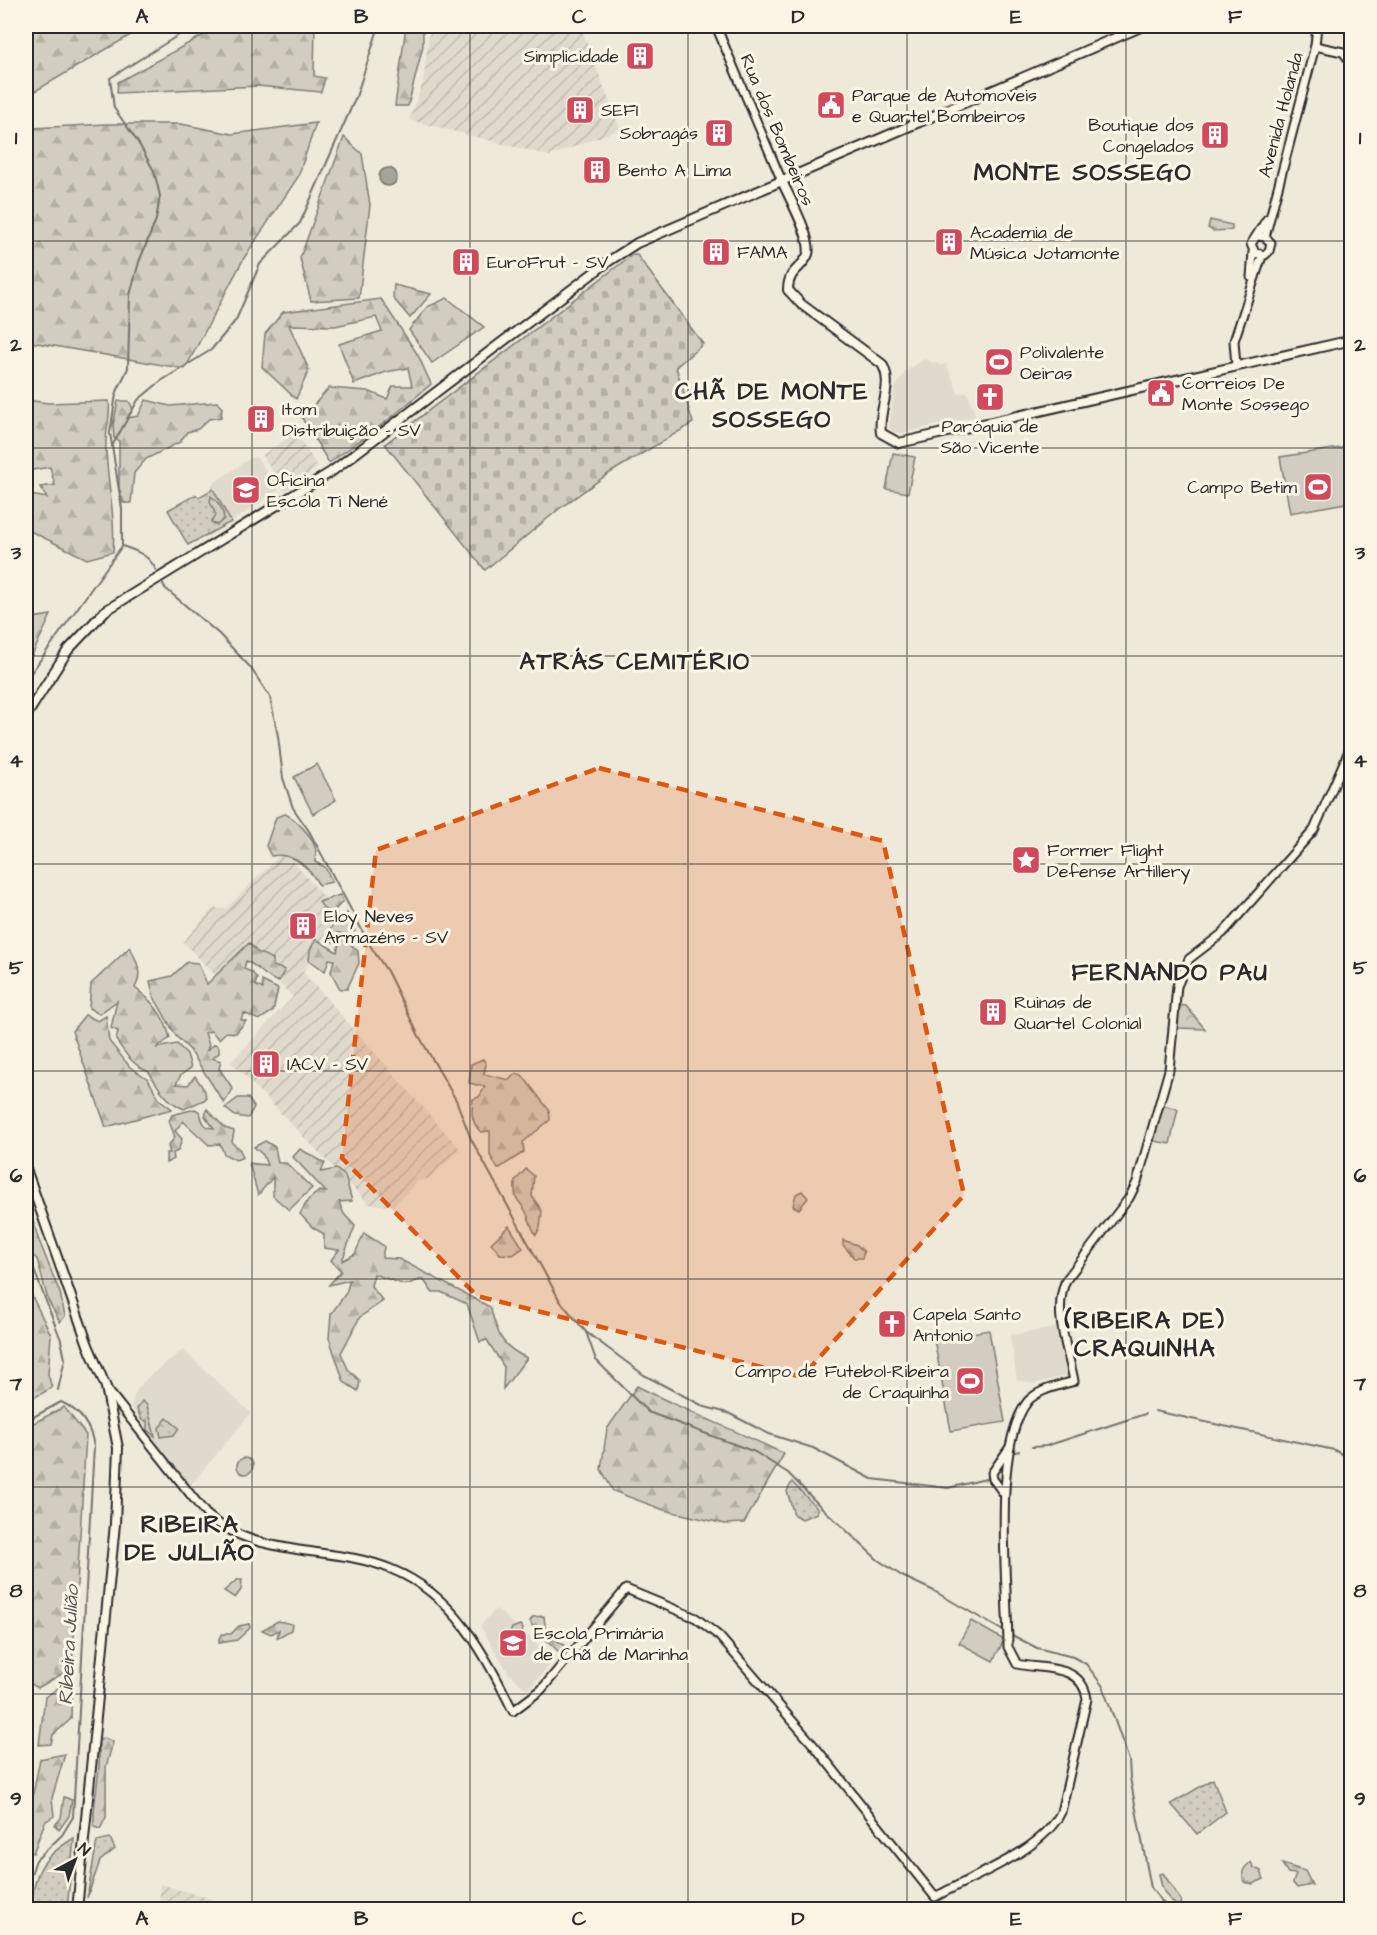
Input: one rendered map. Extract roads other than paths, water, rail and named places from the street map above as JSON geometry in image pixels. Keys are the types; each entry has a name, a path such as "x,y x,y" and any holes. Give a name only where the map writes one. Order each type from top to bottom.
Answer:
{"main road":[{"path":"26,717 68,650 105,611 125,596 331,472 609,261 637,243 781,179 1143,26"},
{"name":"Rua dos Bombeiros","path":"781,179 809,246 805,260 791,274 788,290 801,304 882,364 888,379 880,425 881,434 899,443 1175,378 1236,366"},
{"path":"1236,366 1352,340"},
{"path":"26,1169 88,1346 106,1387 118,1448 116,1513 77,1910"}],"street":[{"name":"Rua dos Bombeiros","path":"716,26 781,179"},
{"name":"Avenida Holanda","path":"1262,236 1315,46 1317,26"},
{"path":"1315,46 1343,51 1352,64"},
{"path":"1236,366 1233,350 1249,288 1262,256 1271,248 1269,240 1262,236 1251,244 1253,252 1249,288"},
{"path":"1253,252 1262,256"},
{"path":"106,1387 206,1514 220,1526 259,1544 352,1558 392,1569 435,1596 469,1630 482,1648 513,1711 541,1690 626,1588 696,1618 719,1636 816,1748 935,1897 1041,1839 1055,1824 1060,1812 1076,1754 1087,1699 1086,1690 1075,1675 1066,1671 1017,1664 1008,1647 1004,1494 1014,1428 1028,1402 1041,1392 1074,1381 1060,1316 1062,1290 1066,1280 1129,1198 1137,1182 1169,1070 1177,986 1189,959 1223,933 1314,830 1352,744"},
{"path":"1004,1494 993,1479 992,1473 1010,1447"}],"waterway":[{"path":"26,680 122,546 122,509 110,433 116,394 128,368 130,295 139,262 156,220 160,196 154,171 139,144 114,108 110,78 193,26"},
{"path":"112,446 138,400 161,381 211,350 236,320 260,264 300,223 356,97 379,26"},
{"path":"122,546 146,557 156,570"},
{"path":"161,581 165,588 219,634 250,667 270,697 283,778 293,808 309,831 371,947 387,971 419,1036 456,1100 471,1139 560,1301 586,1332 644,1375 705,1407 728,1413 769,1434 813,1448 872,1479 948,1488 990,1478"},
{"name":"Ribeira Julião","path":"26,1249 61,1340 65,1359 58,1390"},
{"path":"586,1332 596,1360 648,1412 755,1452 788,1473 878,1560 902,1576 934,1591 1005,1632"},
{"name":"Ribeira Julião","path":"26,1421 61,1402 84,1420 94,1447 73,1817 62,1835 36,1860 26,1888"},
{"path":"1155,1411 1334,1450 1352,1459"},
{"path":"1032,1447 1046,1446 1145,1414"},
{"path":"1011,1453 1019,1451"},
{"path":"1010,1634 1037,1648 1073,1657 1086,1664 1102,1685 1129,1760 1130,1778 1151,1888 1169,1910"},
{"name":"Ribeira Julião","path":"26,1905 26,1910"}],"place":[{"name":"Simplicidade","path":"640,56"},
{"name":"Parque de Automoveis e Quartel Bombeiros","path":"831,105"},
{"name":"SEFI","path":"580,110"},
{"name":"Sobragás","path":"719,133"},
{"name":"Boutique dos Congelados","path":"1215,135"},
{"name":"Bento A Lima","path":"597,170"},
{"name":"Academia de Música Jotamonte","path":"949,242"},
{"name":"FAMA","path":"716,252"},
{"name":"EuroFrut - SV","path":"466,262"},
{"name":"Polivalente Oeiras","path":"999,362"},
{"name":"Correios De Monte Sossego","path":"1161,393"},
{"name":"Paróquia de São Vicente","path":"990,397"},
{"name":"Itom Distribuição - SV","path":"261,419"},
{"name":"Campo Betim","path":"1318,487"},
{"name":"Oficina Escola Ti Nené","path":"246,490"},
{"name":"Former Flight Defense Artillery","path":"1026,860"},
{"name":"Eloy Neves Armazéns - SV","path":"303,926"},
{"name":"Ruinas de Quartel Colonial","path":"993,1012"},
{"name":"IACV - SV","path":"266,1064"},
{"name":"Capela Santo Antonio","path":"892,1324"},
{"name":"Campo de Futebol-Ribeira de Craquinha","path":"970,1381"},
{"name":"Escola Primária de Chã de Marinha","path":"513,1643"}],"district":[{"name":"MONTE SOSSEGO","path":"1083,173"},
{"name":"CHÃ DE MONTE SOSSEGO","path":"772,406"},
{"name":"ATRÁS CEMITÉRIO","path":"635,662"},
{"name":"FERNANDO PAU","path":"1170,973"},
{"name":"(RIBEIRA DE) CRAQUINHA","path":"1145,1335"},
{"name":"RIBEIRA DE JULIÃO","path":"190,1539"}]}
